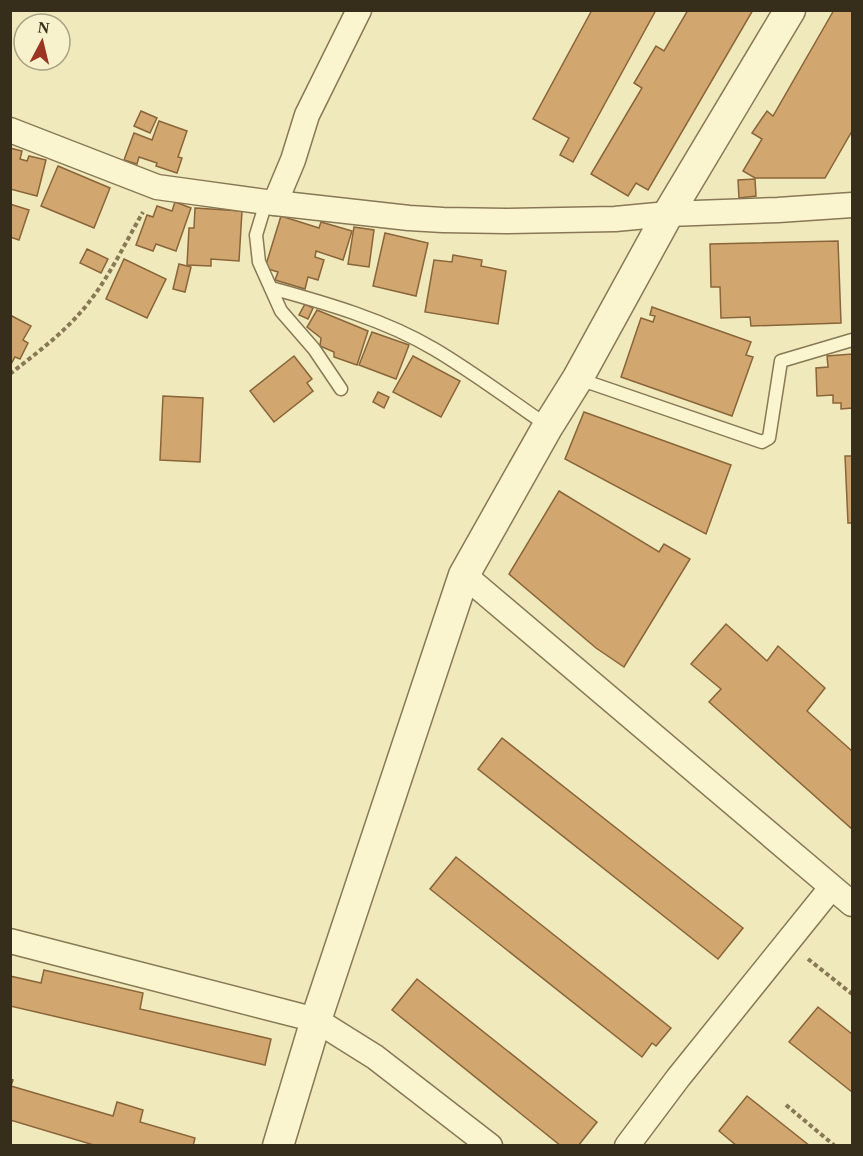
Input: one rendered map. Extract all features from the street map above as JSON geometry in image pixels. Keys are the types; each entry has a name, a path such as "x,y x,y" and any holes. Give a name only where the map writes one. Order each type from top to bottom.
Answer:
{"street":[{"path":"270,202 293,160 307,115 359,10"},
{"path":"278,1146 316,1020 464,575 548,426 578,378 669,214 790,10"},
{"path":"10,130 157,187 270,202 443,220 615,219 669,214 852,205"},
{"path":"464,575 852,904"},
{"path":"627,1146 678,1078 831,888"},
{"path":"10,941 316,1020 375,1057 490,1146"}],"lane":[{"path":"270,202 256,235 259,262 281,311 314,349 341,389"},
{"path":"271,288 328,305 407,335 434,348 548,426"},
{"path":"578,378 762,442 769,438 781,362 852,340"}],"path":[{"path":"10,374 81,312 106,276 157,187"},
{"path":"787,942 852,994"},
{"path":"786,1105 836,1146"}],"building":[{"path":"592,10 656,10 573,162 560,155 569,138 533,119"},
{"path":"688,10 753,10 648,190 636,183 628,196 591,174 642,88 634,83 656,46 664,51"},
{"path":"834,10 852,10 852,131 825,178 755,178 743,171 762,139 752,133 767,111 773,116"},
{"path":"141,111 157,118 150,133 134,126"},
{"path":"159,121 187,131 178,157 182,158 177,173 139,157 137,164 124,160 134,133 152,140"},
{"path":"10,148 22,151 20,159 27,161 29,156 46,160 37,196 10,189"},
{"path":"58,166 110,188 94,228 41,206"},
{"path":"755,179 756,196 739,198 738,180"},
{"path":"175,202 191,208 176,251 156,244 153,251 136,245 147,215 153,217 157,206 172,211"},
{"path":"10,204 29,210 19,240 10,237"},
{"path":"195,208 242,211 239,261 211,259 211,266 187,265 189,228 194,228"},
{"path":"281,216 319,228 321,222 352,231 343,260 316,251 315,257 324,260 318,280 308,277 305,289 275,280 278,272 265,268"},
{"path":"354,227 374,230 369,267 348,264"},
{"path":"385,233 428,243 416,296 373,286"},
{"path":"838,241 841,323 751,326 750,317 721,318 720,287 711,287 710,244"},
{"path":"87,249 108,259 101,273 80,263"},
{"path":"453,255 482,260 481,266 506,271 498,324 425,312 434,260 452,262"},
{"path":"124,259 166,279 147,318 106,299"},
{"path":"179,264 191,267 185,292 173,289"},
{"path":"305,304 313,308 308,319 299,315"},
{"path":"652,307 751,342 746,355 753,357 732,416 621,377 641,318 653,322 655,316 650,315"},
{"path":"317,310 368,331 357,365 334,357 334,352 320,346 321,338 307,327"},
{"path":"10,315 31,326 23,340 28,343 20,359 15,357 10,366"},
{"path":"372,332 409,345 396,379 359,365"},
{"path":"852,354 852,408 841,409 841,403 833,403 833,395 817,396 816,368 828,367 827,356"},
{"path":"294,356 312,379 307,383 313,391 274,422 250,391"},
{"path":"413,356 460,381 441,417 393,392"},
{"path":"378,392 389,397 384,408 373,402"},
{"path":"163,396 203,398 200,462 160,460"},
{"path":"584,412 731,465 706,534 565,459"},
{"path":"845,456 852,456 852,523 848,523"},
{"path":"559,491 659,552 664,544 690,559 624,667 596,648 509,574"},
{"path":"726,624 767,661 778,646 825,688 807,711 852,751 852,829 709,702 721,689 691,664"},
{"path":"502,738 743,928 718,959 478,769"},
{"path":"456,857 671,1028 656,1046 652,1043 642,1057 430,889"},
{"path":"44,970 143,993 140,1009 271,1039 265,1065 10,1006 10,976 41,983"},
{"path":"417,979 597,1122 578,1146 561,1146 392,1010"},
{"path":"818,1007 852,1034 852,1092 789,1042"},
{"path":"10,1079 13,1080 11,1086 113,1116 117,1102 143,1110 140,1122 195,1138 193,1146 97,1146 10,1120"},
{"path":"747,1096 810,1146 737,1146 719,1131"}]}
